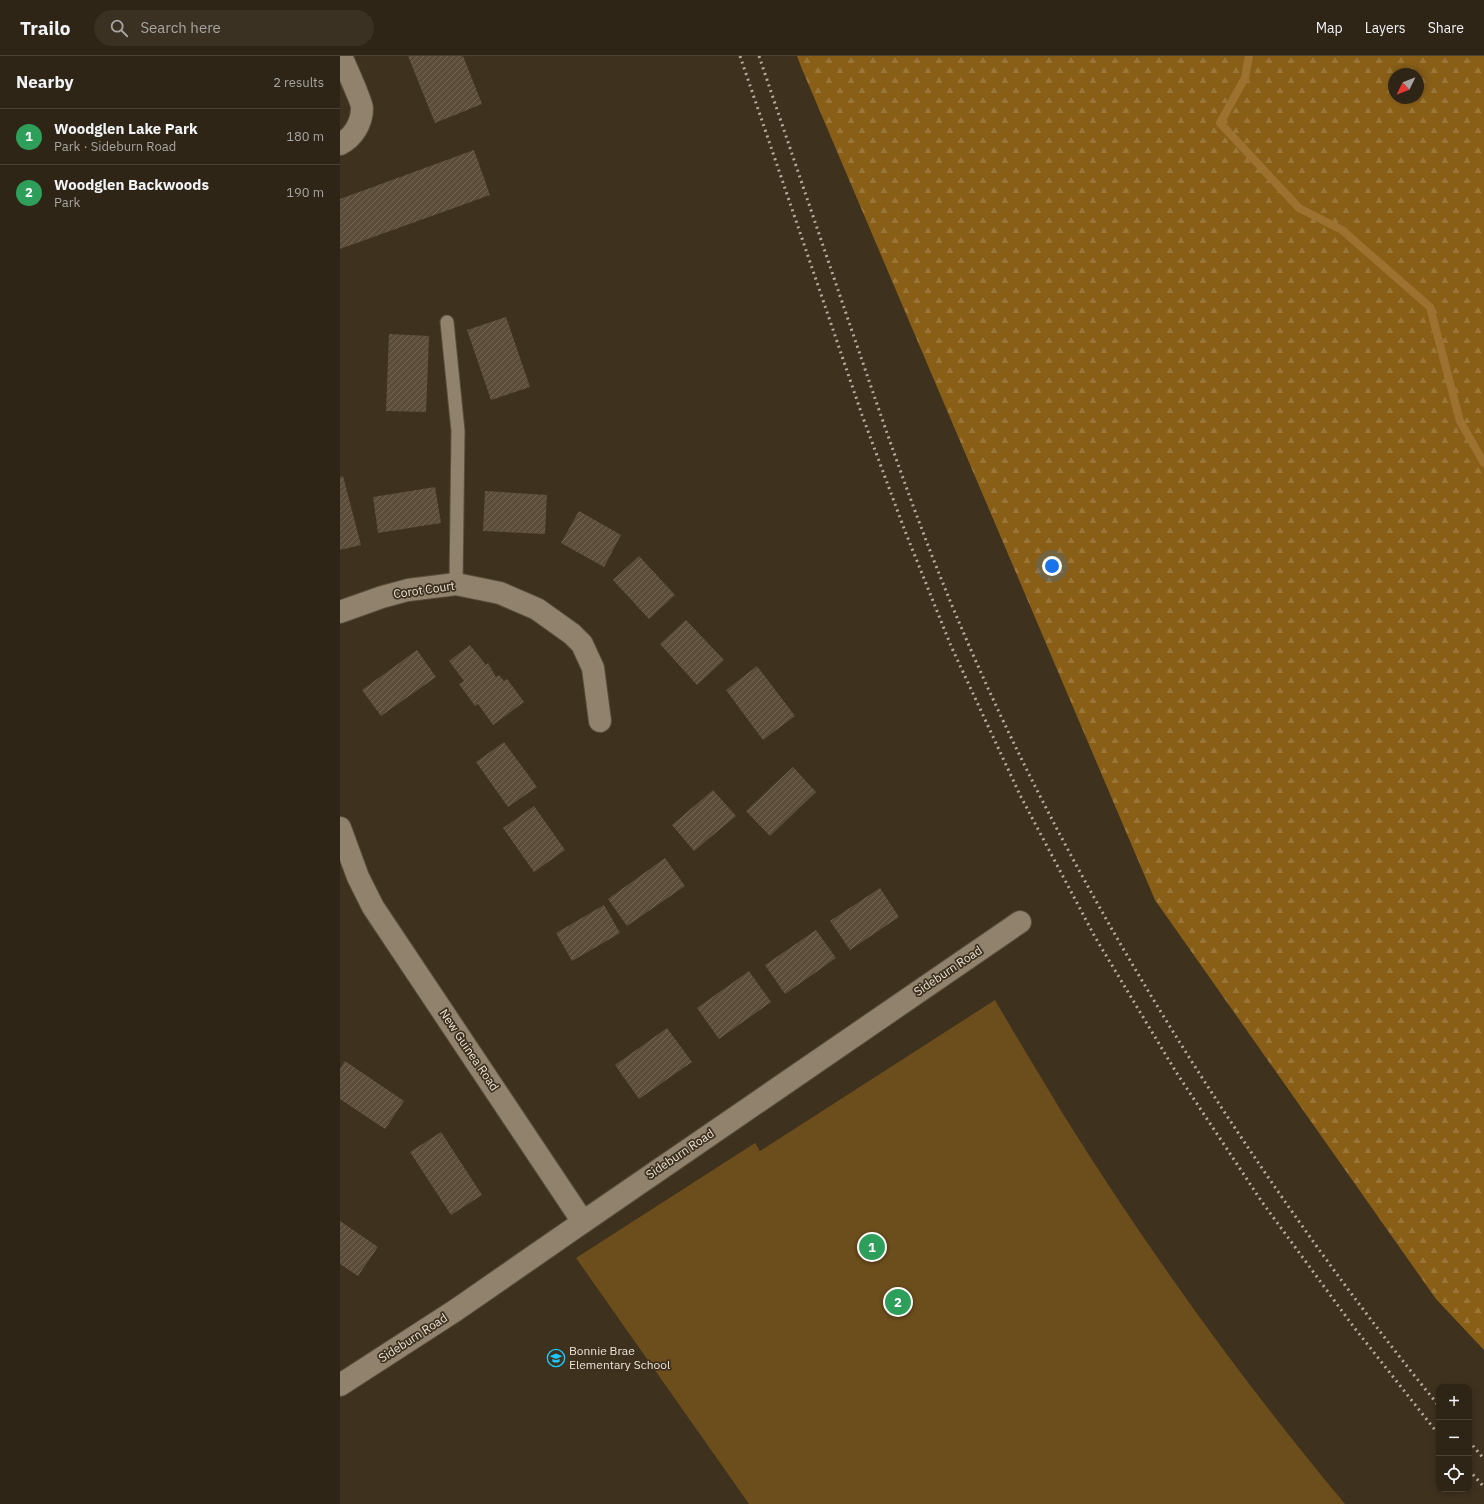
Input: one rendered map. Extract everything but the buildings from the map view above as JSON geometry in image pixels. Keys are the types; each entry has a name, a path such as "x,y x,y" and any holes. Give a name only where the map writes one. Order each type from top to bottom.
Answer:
{"street":[{"path":"340,144 345,142 357,130 362,108 341,56"},
{"name":"Corot Court","path":"340,612 382,597 408,590 456,584 500,593 537,609 572,634 582,644 593,668 600,721"},
{"name":"New Guinea Road","path":"340,828 358,877 373,907 583,1222"},
{"name":"New Guinea Road","path":"340,858 358,877"},
{"name":"Sideburn Road","path":"340,1385 456,1310 1020,922"}],"lane":[{"path":"448,322 458,431 456,584"}],"green space":[{"path":"797,56 1484,56 1484,1350 1436,1299 1155,900"}],"shaded area":[{"path":"995,1000 1095,1165 1162,1265 1269,1410 1345,1504 749,1504 576,1258 755,1143 760,1151"}],"waterway":[{"path":"1249,56 1245,78 1220,123 1299,208 1342,230 1430,307 1460,421 1484,463"}],"railway":[{"path":"740,56 862,415 905,531 951,646 1020,795 1095,937 1176,1072 1262,1202 1353,1326 1436,1431"},
{"path":"759,56 873,393 917,516 970,647 1001,717 1035,786 1107,921 1146,987 1227,1116 1329,1264 1383,1336 1436,1402"},
{"path":"1472,1445 1484,1459"},
{"path":"1472,1473 1484,1487"}],"place":[{"name":"Woodglen Lake Park","path":"872,1247"},
{"name":"Woodglen Backwoods","path":"898,1302"},
{"name":"Bonnie Brae Elementary School","path":"556,1358"}]}
